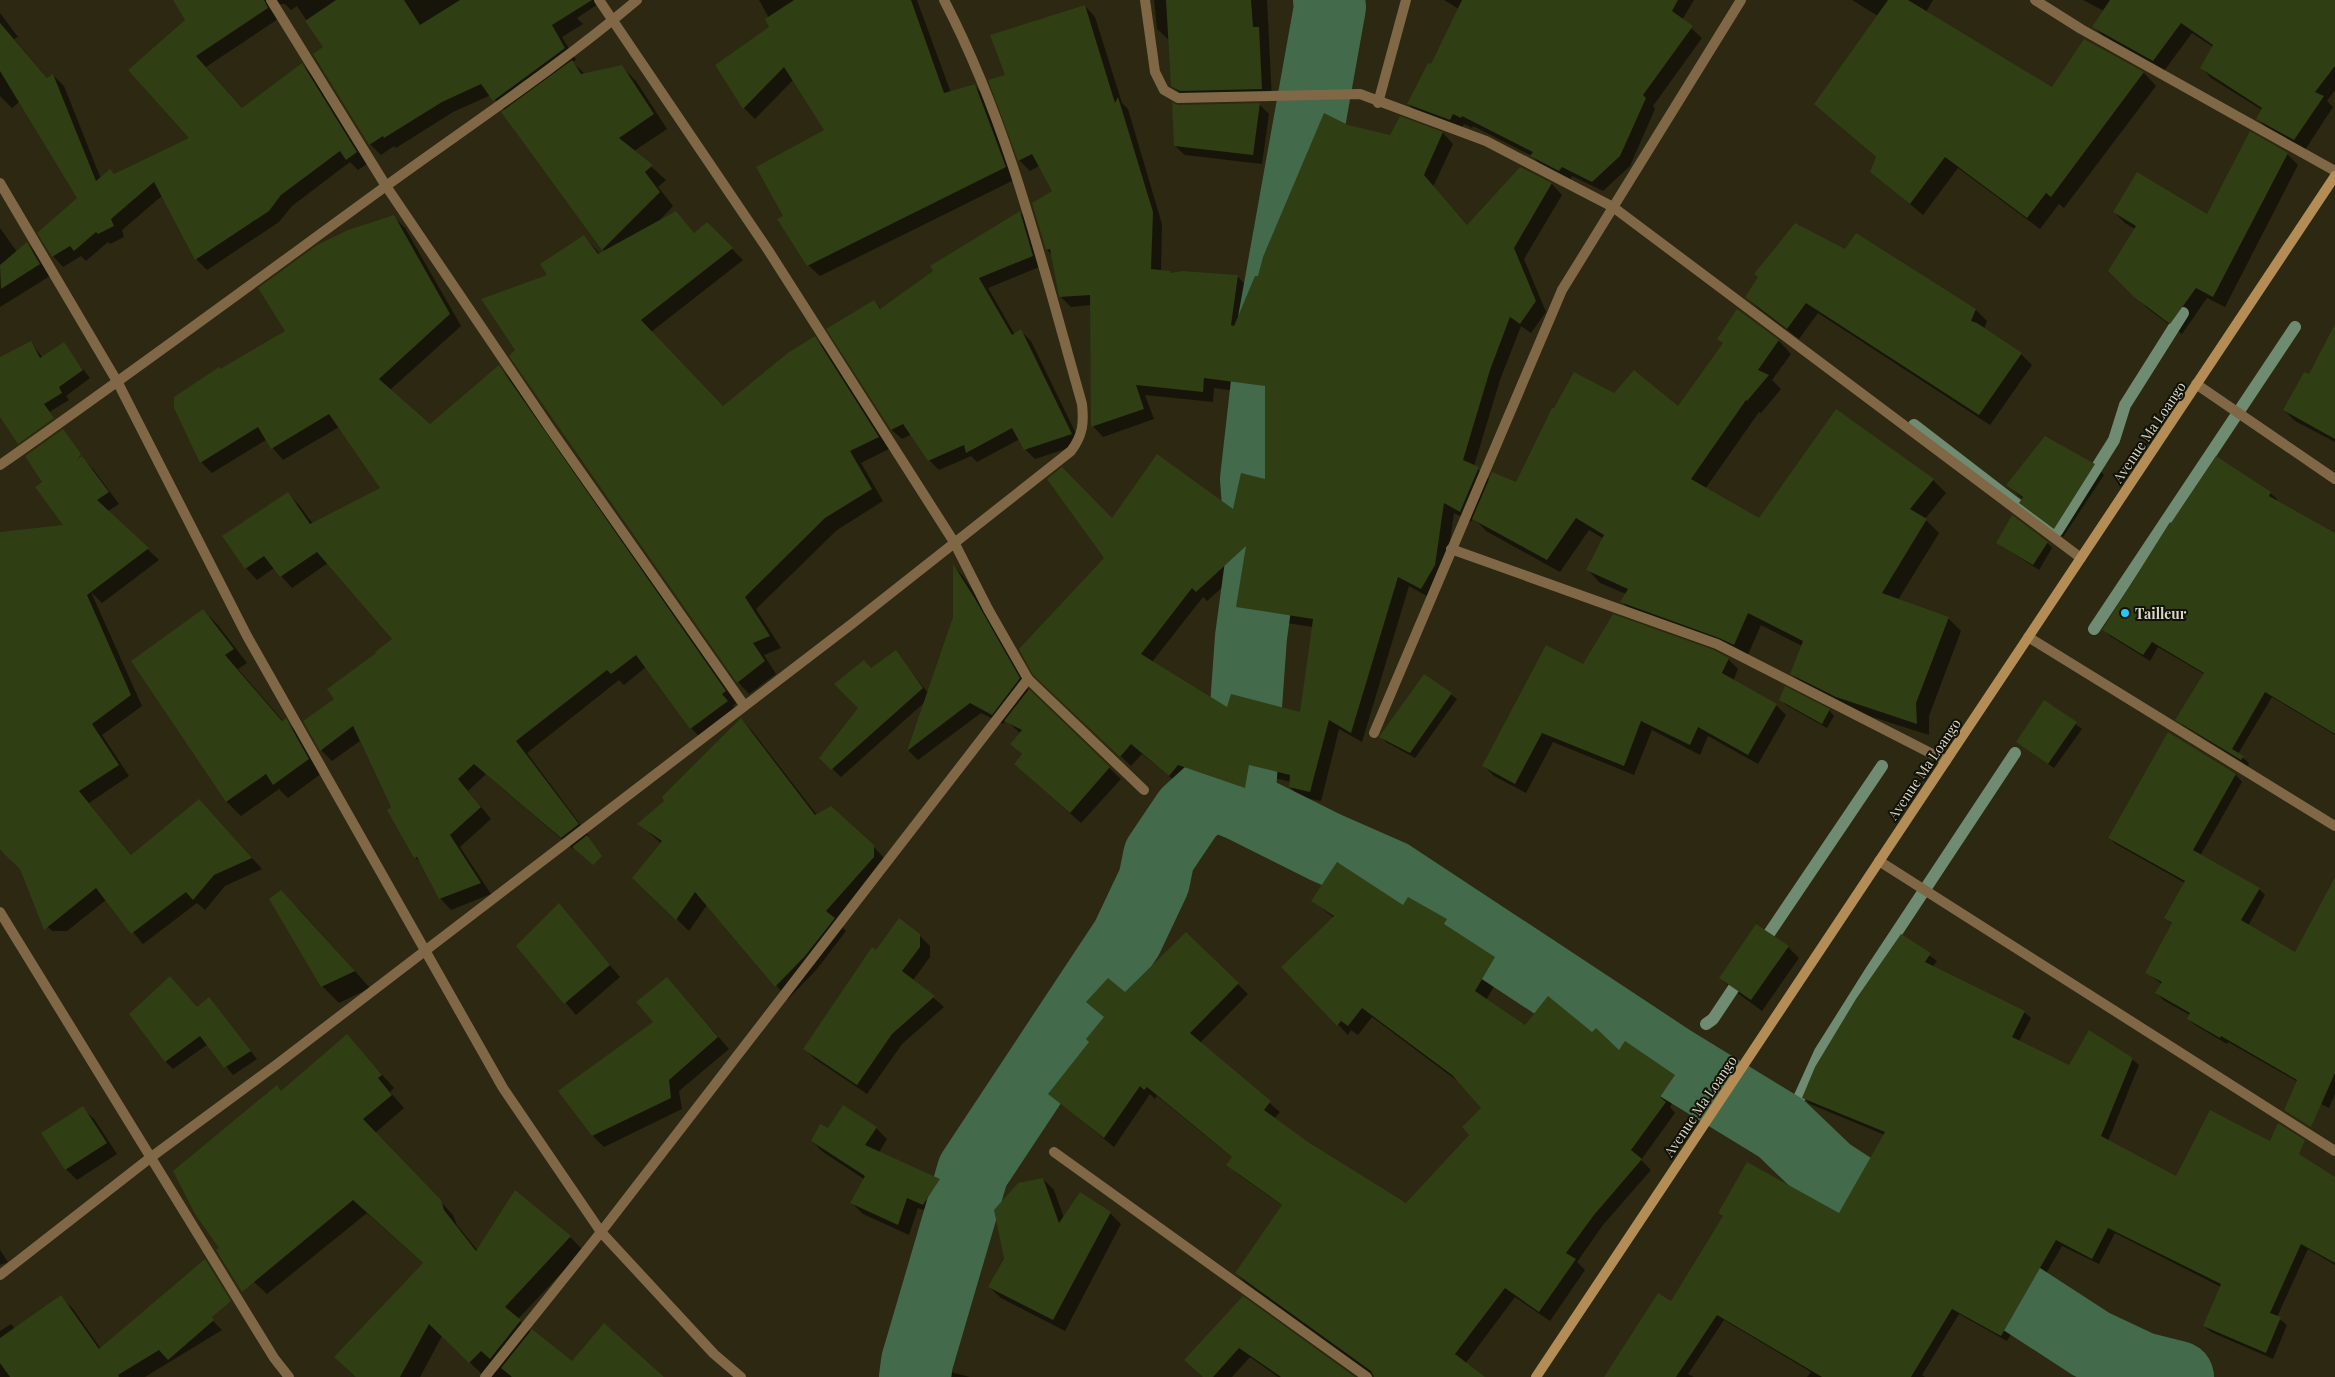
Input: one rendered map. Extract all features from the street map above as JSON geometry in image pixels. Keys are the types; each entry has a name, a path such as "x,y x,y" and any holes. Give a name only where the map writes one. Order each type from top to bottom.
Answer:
{"main road":[{"name":"Avenue Ma Loango","path":"1536,1377 2335,176"}],"street":[{"path":"271,0 386,186 549,427 744,705"},
{"path":"598,0 768,250 954,542 1028,679 1144,790"},
{"path":"0,465 118,382 612,22 637,0"},
{"path":"0,1275 150,1158 276,1066 744,705 1070,451 1079,440 1084,425 1082,404 1015,172 991,105 944,0"},
{"path":"1145,0 1156,72 1164,90 1178,98 1360,94 1486,141 1613,207 2081,558"},
{"path":"1378,102 1406,0"},
{"path":"1374,733 1562,290 1741,0"},
{"path":"2035,0 2081,29 2335,171"},
{"path":"0,183 118,382 247,636 503,1088 601,1232 714,1354 741,1377"},
{"path":"2196,384 2335,479"},
{"path":"1451,549 1717,644 1946,761"},
{"path":"2028,637 2335,826"},
{"path":"485,1377 601,1232 1028,679"},
{"path":"1880,861 2335,1150"},
{"path":"0,912 274,1358 289,1377"},
{"path":"1054,1152 1367,1377"}],"building":[{"path":"173,0 264,0 268,8 196,56 242,108 302,63 357,152 346,160 340,151 281,195 269,211 195,260 154,182 111,219 114,226 98,234 96,232 74,251 70,246 52,257 37,233 77,198 0,71 0,23 47,78 53,74 96,181 110,169 114,174 189,138 128,70 185,20"},
{"path":"336,0 404,0 420,25 460,0 592,0 552,25 565,48 493,101 481,84 442,102 384,138 383,136 369,145 313,54 323,47 305,21"},
{"path":"794,0 911,0 944,93 975,84 1006,167 807,266 777,219 783,216 756,167 824,130 784,67 743,109 715,65 769,27 765,19"},
{"path":"1166,0 1251,0 1253,27 1259,27 1262,89 1180,91 1171,86"},
{"path":"1462,0 1678,0 1672,11 1693,26 1643,95 1646,98 1620,156 1592,182 1562,167 1559,171 1530,156 1533,152 1462,116 1461,118 1453,114 1450,120 1407,104 1428,63 1431,64"},
{"path":"1888,0 1908,0 2052,87 2084,39 2144,72 2051,197 2046,193 2027,218 1945,157 1910,204 1870,172 1876,157 1814,104"},
{"path":"2110,0 2335,0 2335,66 2315,92 2324,96 2294,140 2256,119 2262,108 2200,68 2213,45 2181,23 2153,61 2092,27"},
{"path":"1085,5 1115,103 1118,97 1153,212 1151,269 1170,271 1171,273 1182,271 1238,275 1231,325 1234,326 1255,276 1258,276 1263,257 1324,113 1348,125 1390,135 1400,116 1443,132 1424,175 1467,225 1520,167 1552,183 1514,248 1536,301 1520,324 1510,317 1490,370 1463,460 1479,467 1460,512 1444,503 1435,565 1421,589 1398,577 1351,733 1329,720 1310,792 1289,787 1290,775 1249,765 1245,788 1178,765 1169,776 1131,744 1120,757 1033,675 1019,649 1104,558 1047,479 1062,467 1112,518 1157,454 1233,509 1241,473 1265,479 1265,386 1204,378 1203,392 1136,385 1144,409 1091,427 1090,295 1059,297 1050,249 1046,250 1032,203 1052,191 1032,154 1018,161 988,80 1005,75 990,35","holes":["1246,546 1236,607 1313,619 1300,712 1231,694 1227,707 1141,654 1192,588 1196,592"]},
{"path":"572,60 581,74 622,65 654,114 619,138 653,165 645,172 660,192 602,250 501,112"},
{"path":"1172,102 1178,105 1260,103 1253,155 1174,146"},
{"path":"2250,131 2288,153 2213,297 2196,288 2170,324 2134,297 2108,271 2136,226 2113,212 2137,172 2207,214"},
{"path":"676,211 694,233 707,222 733,248 641,320 723,406 789,352 815,336 879,437 850,451 872,489 825,518 745,597 770,636 753,643 765,661 737,683 509,356 515,350 481,299 547,275 540,264 584,235 598,254"},
{"path":"1020,211 1033,256 979,278 1012,335 1021,329 1072,434 1024,450 1012,428 966,453 964,445 928,461 903,424 891,430 826,329 874,300 880,309 933,271 930,266"},
{"path":"394,215 450,314 379,379 430,424 499,365 726,691 722,694 728,701 690,729 636,655 611,674 607,670 516,741 579,824 561,838 474,764 458,779 481,807 450,835 481,883 439,899 417,857 414,858 387,810 391,807 353,726 320,751 303,721 334,699 327,689 392,639 317,552 280,577 264,556 245,569 222,536 288,492 310,524 380,488 329,414 271,449 258,427 200,463 174,408 174,397 219,367 220,369 285,331 258,288 317,245 348,230"},
{"path":"1795,223 1845,249 1856,233 1976,309 1971,321 2022,353 1979,415 1806,303 1787,329 1745,297 1758,277 1754,274"},
{"path":"27,242 40,264 1,289 0,265"},
{"path":"1737,309 1779,340 1758,370 1769,375 1746,400 1691,479 1759,518 1836,409 1934,479 1910,509 1927,519 1882,593 1949,617 1916,703 1917,724 1836,697 1790,674 1803,641 1748,613 1734,645 1620,602 1628,589 1586,570 1604,535 1576,518 1547,560 1472,519 1492,472 1516,482 1552,408 1554,408 1574,372 1614,393 1634,370 1678,406 1723,343 1717,339"},
{"path":"2335,324 2335,439 2283,410 2304,372 2309,374"},
{"path":"31,341 40,358 64,342 83,370 59,387 62,393 44,404 54,418 18,444 0,417 0,357"},
{"path":"63,429 81,454 77,460 82,456 109,492 97,500 149,548 87,595 131,695 92,724 119,765 79,791 131,855 199,799 252,858 214,875 193,900 186,892 131,934 96,888 44,930 20,869 0,850 0,532 63,525 35,487 42,482 25,456"},
{"path":"2045,436 2095,464 2054,529 2019,503 2023,497 2006,485"},
{"path":"2216,456 2271,492 2269,496 2335,533 2335,734 2265,692 2232,749 2244,756 2241,760 2175,720 2204,673 2152,642 2143,655 2102,630 2170,522"},
{"path":"2012,515 2048,542 2033,565 1996,543"},
{"path":"953,564 1020,678 992,715 970,703 907,751 953,617"},
{"path":"203,609 234,649 225,655 282,721 286,718 309,759 273,785 266,774 226,802 131,661"},
{"path":"1613,614 1714,650 1729,658 1722,673 1777,704 1748,755 1698,727 1690,745 1641,721 1624,766 1542,733 1515,784 1482,766 1546,645 1583,664"},
{"path":"896,650 923,688 831,770 819,758 858,708 834,684 864,660 871,668"},
{"path":"1424,674 1452,693 1410,753 1379,737"},
{"path":"1785,686 1830,709 1822,724 1779,700"},
{"path":"1029,689 1110,767 1070,813 1014,764 1022,754 1010,744 1022,730 1004,721"},
{"path":"2044,700 2077,722 2048,764 2016,742"},
{"path":"741,718 815,815 831,806 874,845 874,857 826,911 835,918 805,956 775,987 695,892 676,920 632,878 662,841 637,824 664,801 662,797"},
{"path":"2168,732 2236,774 2193,850 2260,888 2241,920 2295,952 2335,877 2335,1073 2311,1127 2284,1110 2297,1080 2221,1036 2220,1038 2187,1019 2190,1013 2155,993 2162,982 2145,973 2172,923 2164,918 2185,881 2108,838"},
{"path":"587,835 602,856 593,865 572,847"},
{"path":"1337,862 1403,905 1408,897 1447,919 1444,924 1495,957 1475,991 1525,1025 1548,996 1592,1032 1596,1028 1619,1050 1625,1041 1675,1075 1660,1097 1666,1102 1631,1150 1642,1159 1594,1215 1566,1253 1576,1259 1539,1312 1505,1288 1455,1354 1485,1377 1374,1377 1371,1371 1235,1273 1282,1205 1226,1165 1232,1157 1147,1087 1144,1090 1140,1086 1104,1138 1048,1094 1089,1042 1086,1039 1104,1017 1086,1002 1108,978 1125,992 1186,932 1239,983 1190,1033 1271,1101 1264,1110 1308,1142 1406,1203 1469,1135 1462,1127 1481,1108 1452,1075 1362,1008 1348,1026 1341,1021 1337,1026 1281,967 1334,916 1311,901"},
{"path":"281,890 355,971 321,987 269,899"},
{"path":"559,903 610,965 564,1004 516,946"},
{"path":"899,918 920,934 920,947 902,971 935,996 892,1034 857,1085 803,1049 872,947 876,950"},
{"path":"1756,924 1789,946 1751,1000 1719,978"},
{"path":"1901,934 1931,953 1925,962 2025,1011 2012,1037 2069,1065 2089,1030 2133,1058 2101,1136 2176,1176 2210,1110 2270,1141 2278,1123 2305,1140 2299,1154 2335,1177 2335,1263 2301,1244 2270,1313 2281,1317 2266,1353 2203,1326 2221,1284 2108,1228 2092,1259 2056,1240 2001,1336 1952,1309 1911,1377 1822,1377 1717,1315 1676,1377 1604,1377 1658,1293 1671,1301 1723,1216 1718,1213 1747,1162 1839,1213 1885,1132 1802,1098 1815,1067 1856,999"},
{"path":"170,976 197,1007 209,997 251,1051 224,1068 200,1036 165,1062 129,1014"},
{"path":"667,977 718,1037 669,1080 671,1098 592,1136 558,1091 653,1022 636,1002"},
{"path":"347,1034 382,1075 378,1078 392,1095 363,1119 441,1200 444,1210 476,1251 515,1190 571,1236 505,1307 521,1320 490,1359 481,1351 469,1363 429,1324 400,1377 356,1377 334,1357 423,1263 353,1200 242,1292 216,1250 219,1248 195,1214 173,1171 277,1085 281,1091"},
{"path":"843,1105 877,1127 865,1145 940,1179 923,1205 907,1198 898,1225 850,1203 865,1176 811,1141 820,1124 828,1128"},
{"path":"83,1106 107,1143 65,1170 41,1133"},
{"path":"1043,1178 1059,1223 1080,1192 1111,1212 1053,1320 988,1287 1004,1258 994,1210 1018,1183"},
{"path":"205,1259 231,1301 212,1317 214,1320 168,1360 159,1350 118,1375 119,1377 10,1377 0,1363 0,1338 61,1295 99,1349"},
{"path":"1243,1296 1355,1377 1281,1377 1239,1348 1213,1377 1203,1377 1184,1360"},
{"path":"604,1323 664,1377 512,1377 501,1368 532,1329 572,1361"}],"waterway":[{"path":"915,1377 917,1362 973,1171 1127,938 1154,881 1159,856 1188,813 1210,793 1239,804 1251,637 1262,556 1256,479 1274,320 1330,7 1329,0"},
{"path":"1914,425 2023,509 2057,531 2114,440 2125,405 2183,313"},
{"path":"2094,629 2295,327"},
{"path":"1790,1118 1820,1052 1871,971 2015,753"},
{"path":"1760,947 1882,766"},
{"path":"1239,804 1325,847 1391,876 1673,1062 1781,1128 1828,1173 2091,1344 2142,1368 2178,1377"},
{"path":"1706,1024 1713,1019 1743,974"}],"place":[{"name":"Tailleur","path":"2125,613"}]}
